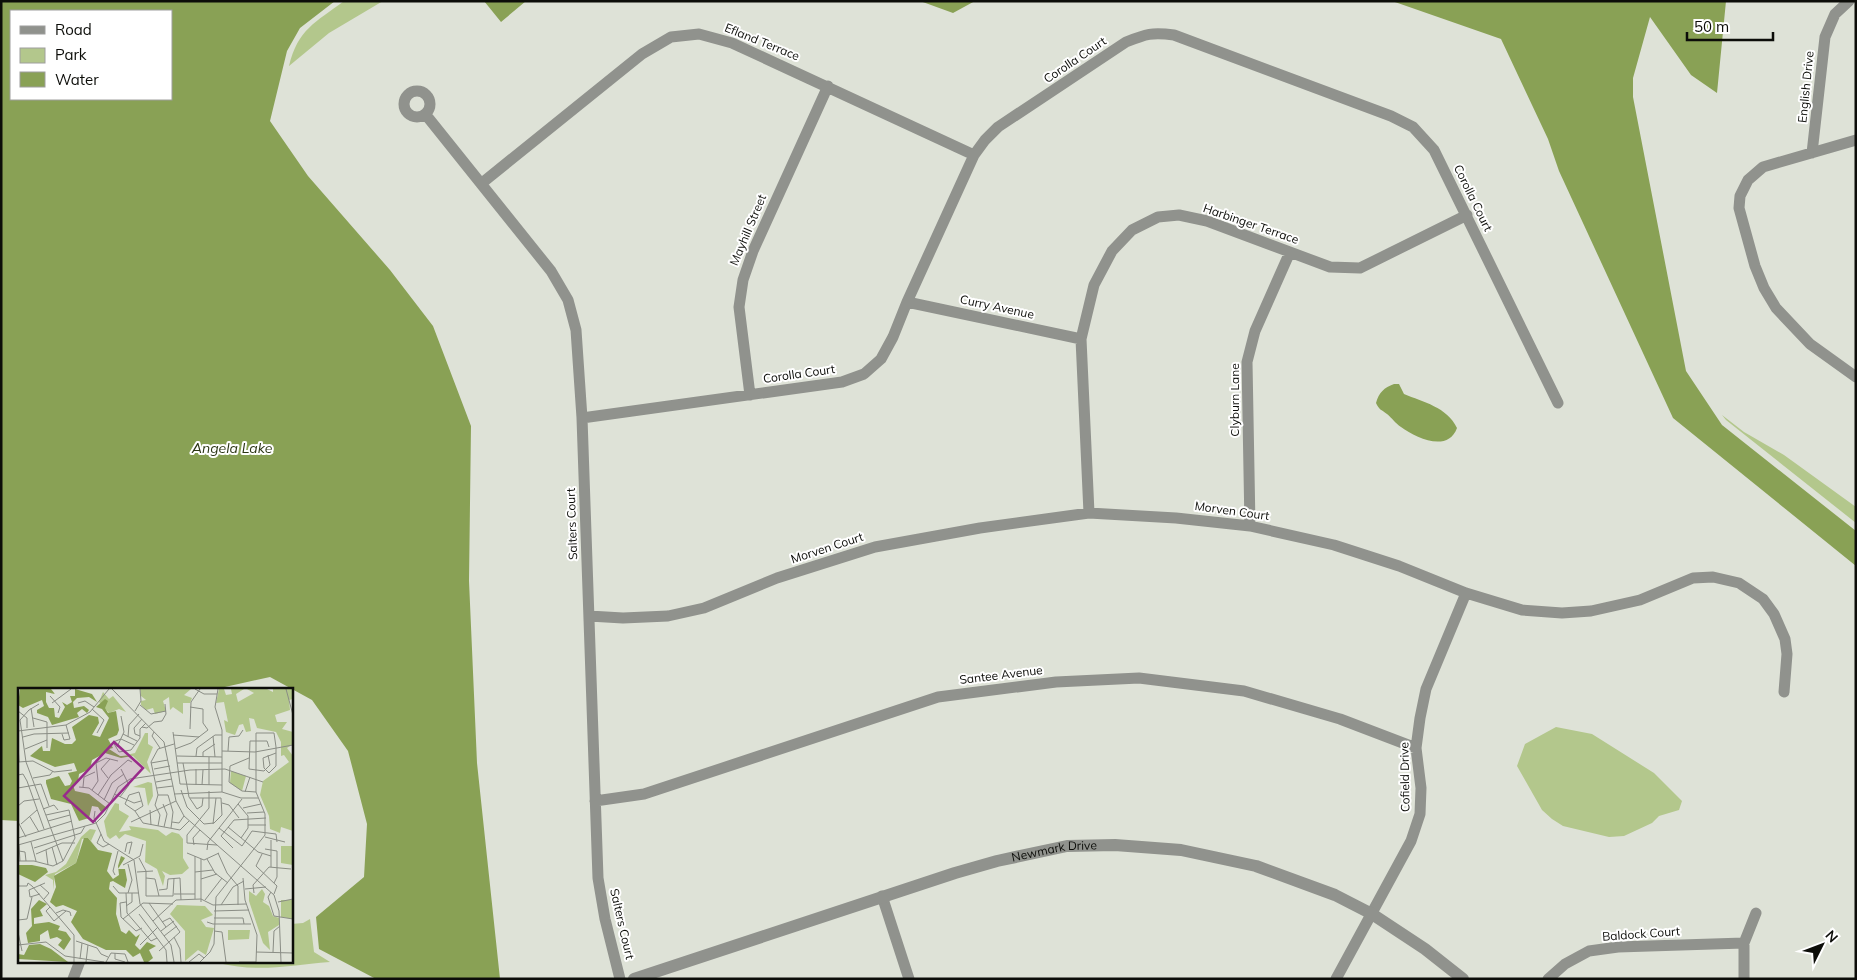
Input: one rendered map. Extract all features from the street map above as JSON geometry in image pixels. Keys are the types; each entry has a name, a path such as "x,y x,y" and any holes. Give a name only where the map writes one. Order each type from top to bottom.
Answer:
{"street":[{"name":"English Drive","path":"1812,153 1825,37 1835,14 1849,1"},
{"name":"Corolla Court","path":"582,418 842,382 864,374 881,359 893,337 974,155 985,140 998,128 1126,42 1145,34 1161,33 1174,35 1382,112 1414,127 1434,150 1558,403"},
{"name":"Efland Terrace","path":"482,184 642,54 671,37 699,34 732,43 974,155"},
{"name":"Mayhill Street","path":"750,395 739,307 743,280 753,251 828,86"},
{"name":"Salters Court","path":"426,115 551,271 568,300 576,330 582,418 598,878 604,919 620,979"},
{"path":"1856,140 1763,166 1748,180 1740,196 1739,208 1755,266 1764,288 1776,308 1810,344 1856,377"},
{"name":"Harbinger Terrace","path":"1089,513 1081,339 1094,285 1112,251 1132,230 1158,218 1179,215 1207,222 1330,267 1360,268 1467,215"},
{"name":"Clyburn Lane","path":"1250,526 1247,362 1255,331 1290,252"},
{"name":"Curry Avenue","path":"907,302 1081,339"},
{"name":"Morven Court","path":"589,616 623,618 668,616 704,608 777,578 875,547 980,528 1089,513 1176,518 1250,526 1334,545 1399,566 1466,593 1522,610 1562,613 1591,611 1640,600 1693,578 1713,577 1739,583 1763,600 1774,614 1785,639 1787,654 1784,692"},
{"name":"Cofield Drive","path":"1336,979 1411,841 1420,814 1420,788 1416,748 1426,689 1466,593"},
{"name":"Santee Avenue","path":"595,800 644,794 938,697 1056,682 1139,678 1244,691 1340,719 1416,748"},
{"name":"Newmark Drive","path":"634,979 882,896 997,861 1068,846 1115,845 1181,850 1256,866 1335,895 1372,914 1425,949 1463,979"},
{"path":"882,896 909,979"},
{"path":"1744,979 1744,943 1756,913"},
{"name":"Baldock Court","path":"1548,979 1565,964 1589,952 1618,947 1744,943"},
{"path":"73,979 80,962"}],"green space":[{"path":"344,1 383,1 329,33 289,66 297,43 303,35 316,21"},
{"path":"1722,415 1744,432 1784,455 1856,507 1856,523 1726,420"},
{"path":"1556,727 1592,734 1654,773 1682,801 1679,810 1659,816 1652,823 1624,836 1609,837 1563,826 1552,819 1542,810 1517,766 1525,744"},
{"path":"310,919 314,952 330,962 261,968 233,966 218,962 292,962 292,924 303,923"}],"water":[{"name":"Angela Lake","path":"1,1 335,1 300,28 287,51 270,121 308,176 390,270 433,326 471,426 469,581 477,763 500,979 376,979 319,949 316,917 364,877 367,824 348,751 312,700 270,677 220,688 18,688 18,821 1,820"},
{"path":"484,1 526,1 501,22"},
{"path":"920,1 975,1 953,13"},
{"path":"1392,1 1726,1 1717,93 1691,75 1650,17 1633,78 1633,97 1686,371 1722,425 1856,531 1856,566 1673,418 1559,171 1548,139 1501,39"},
{"path":"1394,384 1399,384 1404,394 1434,406 1447,415 1457,428 1453,436 1439,442 1423,439 1401,427 1381,410 1376,403 1380,393"}]}
